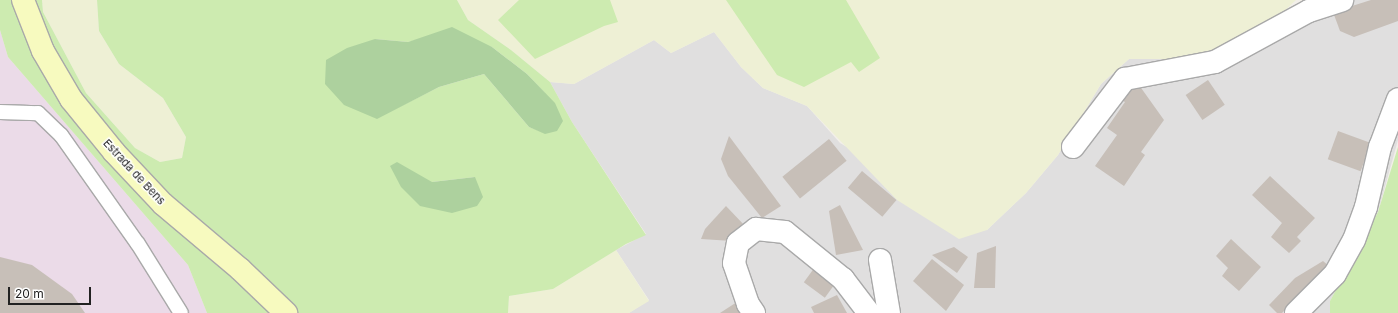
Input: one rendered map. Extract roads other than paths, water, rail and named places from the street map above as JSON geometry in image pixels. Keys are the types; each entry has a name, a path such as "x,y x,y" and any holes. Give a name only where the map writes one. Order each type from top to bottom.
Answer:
{"street":[{"name":"Estrada de Bens","path":"23,0 43,51 70,99 114,152 163,204 240,269 286,313"},
{"path":"1073,147 1124,79 1215,62 1309,11 1342,0"},
{"path":"1296,313 1335,274 1354,240 1366,207 1380,147 1398,99"},
{"path":"754,313 748,304 734,263 738,243 756,229 785,232 842,279 869,313"},
{"path":"880,260 889,313"}],"lane":[{"path":"0,112 38,113 61,135 138,244 181,313"}]}
